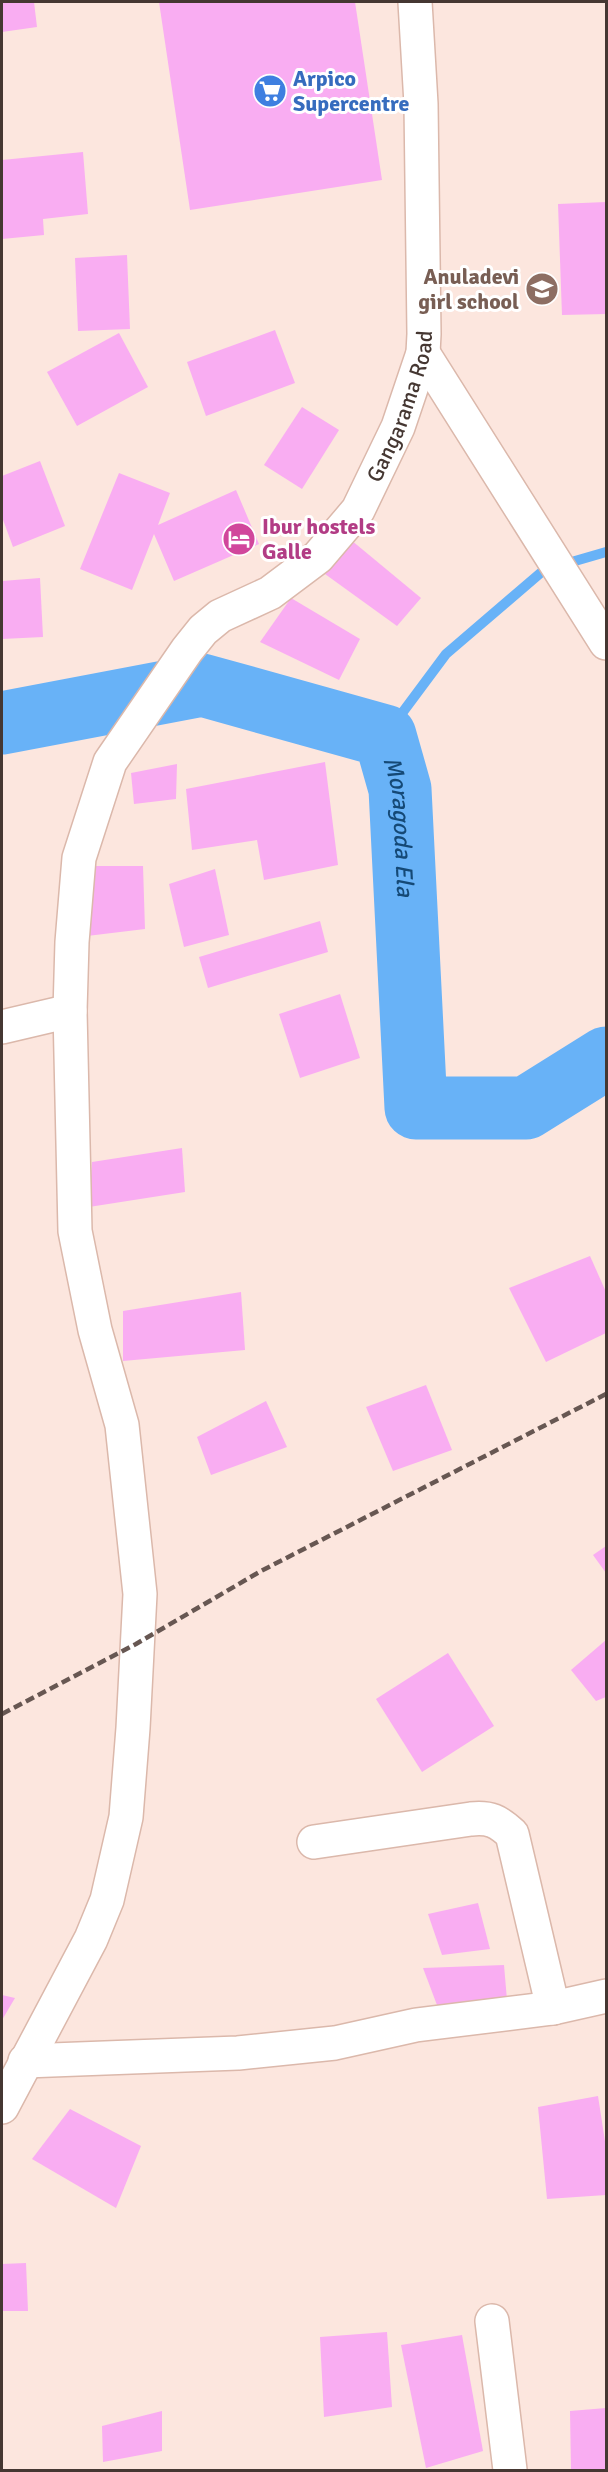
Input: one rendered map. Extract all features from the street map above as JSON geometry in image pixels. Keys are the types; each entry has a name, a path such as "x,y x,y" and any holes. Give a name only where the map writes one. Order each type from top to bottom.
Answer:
{"street":[{"name":"Gangarama Road","path":"2,2107 91,1939 107,1900 126,1817 140,1594 122,1425 94,1330 75,1231 70,1011 72,942 79,858 110,762 187,650 203,630 220,616 270,593 318,557 358,510 398,428 423,352 424,261 415,2"},
{"path":"423,352 606,643"},
{"path":"2,1027 70,1011"},
{"path":"314,1842 490,1817 501,1824 512,1834 554,2008"},
{"path":"25,2061 249,2052 334,2043 416,2025 554,2008 606,1996"},
{"path":"492,2321 510,2470"}],"building":[{"path":"2,2 34,2 37,27 2,32"},
{"name":"Arpico Supercentre","path":"159,2 355,2 382,180 190,210"},
{"path":"83,152 88,214 43,219 44,235 2,239 2,160"},
{"path":"606,202 606,314 562,315 558,204"},
{"path":"127,255 130,329 78,331 75,258"},
{"path":"275,330 295,383 206,416 187,362"},
{"path":"119,333 148,387 77,426 47,372"},
{"path":"302,407 339,430 302,489 264,465"},
{"path":"40,461 65,526 13,547 2,517 2,476"},
{"path":"119,473 170,493 158,525 236,490 259,544 174,581 154,534 132,590 80,569"},
{"path":"351,540 421,598 397,626 325,574"},
{"path":"40,578 43,637 2,639 2,581"},
{"path":"291,598 360,639 339,680 260,642"},
{"path":"325,762 338,865 264,880 257,840 192,850 186,789"},
{"path":"177,764 176,799 134,804 131,773"},
{"path":"86,866 143,866 145,929 87,936"},
{"path":"215,869 229,935 184,947 169,884"},
{"path":"320,921 328,952 208,988 199,957"},
{"path":"340,994 360,1058 300,1078 279,1014"},
{"path":"182,1148 185,1192 89,1207 92,1162"},
{"path":"590,1256 606,1292 606,1333 546,1362 509,1288"},
{"path":"241,1292 245,1350 123,1361 123,1311"},
{"path":"426,1385 452,1450 393,1471 366,1407"},
{"path":"266,1401 287,1447 211,1475 197,1437"},
{"path":"606,1546 606,1573 593,1555"},
{"path":"606,1640 606,1697 596,1701 571,1670"},
{"path":"448,1653 494,1726 422,1772 376,1699"},
{"path":"478,1903 490,1949 442,1955 428,1914"},
{"path":"504,1965 507,2000 440,2013 423,1968"},
{"path":"2,1995 15,1998 2,2020"},
{"path":"598,2096 606,2148 606,2195 547,2199 538,2107"},
{"path":"70,2109 141,2146 116,2208 32,2159"},
{"path":"26,2263 28,2311 2,2311 2,2264"},
{"path":"387,2332 392,2407 324,2417 320,2337"},
{"path":"462,2335 483,2451 426,2468 401,2345"},
{"path":"606,2408 606,2470 571,2470 570,2411"},
{"path":"162,2411 162,2451 103,2462 102,2426"}],"waterway":[{"path":"385,736 446,654 544,570 606,552"},
{"name":"Moragoda Ela","path":"2,723 202,685 385,736 400,789 416,1108 526,1108 606,1058"}],"railway":[{"path":"2,1714 136,1644 261,1571 606,1394"}],"place":[{"name":"Arpico Supercentre","path":"270,91"},
{"name":"Anuladevi girl school","path":"542,289"},
{"name":"Ibur hostels Galle","path":"239,539"}]}
